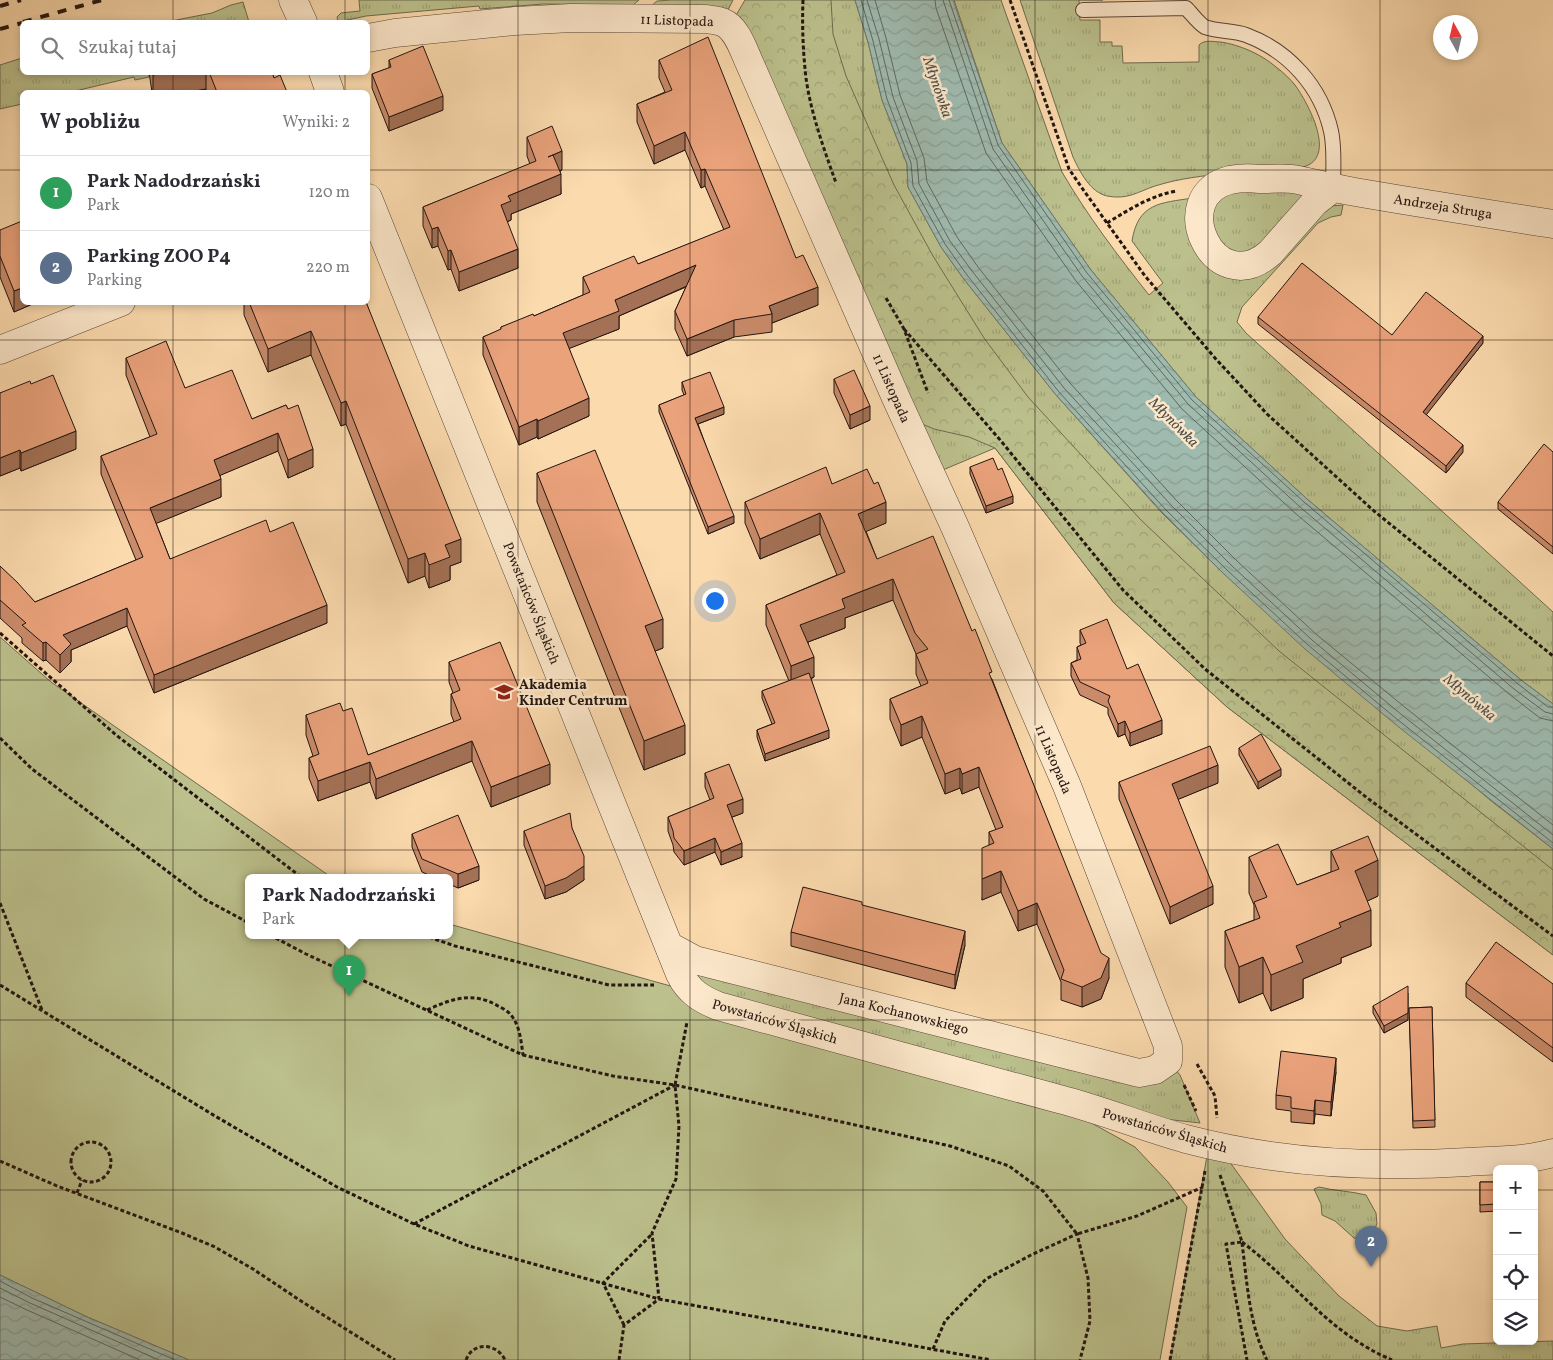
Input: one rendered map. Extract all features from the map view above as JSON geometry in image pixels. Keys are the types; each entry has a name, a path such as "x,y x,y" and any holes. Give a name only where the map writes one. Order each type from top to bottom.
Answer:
{"street":[{"path":"294,0 302,20"},
{"name":"11 Listopada","path":"370,38 453,27 570,18 706,19 722,22 730,27 737,36 1070,795 1168,1046 1168,1061 1156,1070 1139,1074"},
{"path":"324,75 329,90"},
{"name":"Andrzeja Struga","path":"1219,184 1241,178 1297,179 1333,188 1553,224"},
{"path":"1219,184 1210,190 1200,207 1200,230 1204,241 1218,259 1241,266 1262,260 1315,202 1333,188"},
{"name":"Powstańców Śląskich","path":"370,208 671,947 688,987 702,999 718,1006 1090,1107 1184,1138 1278,1158 1347,1163 1425,1165 1517,1159 1553,1153"},
{"path":"0,350 113,305"},
{"name":"Jana Kochanowskiego","path":"671,947 696,960 1139,1074"}],"lane":[{"path":"1083,10 1186,4 1204,26 1246,35 1284,57 1305,77 1321,104 1331,132 1333,188"}],"path":[{"path":"803,0 802,37 806,79 820,138 839,191"},
{"path":"1010,0 1070,169 1145,276 1215,358 1267,414 1374,511 1553,656"},
{"path":"1107,223 1147,199 1161,194 1219,184"},
{"path":"883,293 904,329 1001,441 1123,590 1205,669 1366,797 1553,936"},
{"path":"0,633 116,735 297,874"},
{"path":"0,738 32,769 204,899 245,921"},
{"path":"0,903 43,1011"},
{"path":"278,939 427,1011 524,1055 613,1076 675,1085 950,1146 1009,1166 1043,1191 1077,1234 1088,1278 1090,1321 1080,1360"},
{"path":"434,939 454,946 609,984 688,987 675,1085 679,1126 676,1179 652,1233 603,1283"},
{"path":"0,985 215,1116 337,1187 414,1224 469,1246 659,1299 991,1360"},
{"path":"427,1011 448,1000 470,997 494,1003 510,1014 520,1033 524,1055"},
{"path":"1170,1360 1203,1187 1209,1144 1218,1132 1215,1096 1196,1062"},
{"path":"1183,1081 1197,1115"},
{"path":"414,1224 675,1085"},
{"path":"84,1142 98,1142 109,1150 111,1156 110,1170 107,1176 95,1182 82,1180 72,1171 71,1157 78,1146 84,1142"},
{"path":"1209,1144 1242,1242 1252,1312 1260,1344 1268,1360"},
{"path":"0,1161 77,1194 215,1247 253,1269 301,1302 395,1360"},
{"path":"77,1194 82,1180"},
{"path":"933,1349 945,1321 986,1279 1031,1255 1077,1234 1137,1216 1203,1187"},
{"path":"652,1233 659,1299"},
{"path":"1247,1360 1226,1244 1242,1242 1259,1255 1310,1304 1346,1335 1373,1352 1392,1360"},
{"path":"603,1283 624,1325 619,1360"},
{"path":"624,1325 659,1299"},
{"path":"466,1360 473,1350 486,1346 498,1350 505,1360"}],"green space":[{"path":"359,0 639,0 633,5 543,4 480,9 479,6 338,20 337,17 341,13 360,11"},
{"path":"733,0 727,12 651,6 657,1"},
{"path":"745,0 831,0 833,34 846,76 894,185 933,256 984,338 1028,397 1141,520 1279,651 1553,870 1553,955 1227,707 1114,603 995,448 969,437 934,429 922,424 735,17"},
{"path":"808,0 855,0 868,42 882,100 907,164 908,187 941,247 963,278 1056,395 1162,513 1224,574 1490,800 1553,849 1553,955 1227,707 1114,603 995,448 938,472 835,160"},
{"path":"954,0 1001,0 1062,172 1103,235 1149,295 1163,283 1132,241 1139,219 1152,207 1170,201 1193,198 1222,272 1330,206 1343,205 1341,215 1318,223 1242,307 1237,322 1246,333 1553,612 1553,704 1521,680 1307,499 1196,397 1091,270 1002,143"},
{"path":"1020,0 1079,0 1080,20 1100,20 1100,42 1112,42 1112,46 1122,46 1123,63 1199,62 1199,45 1206,41 1228,43 1257,54 1284,73 1301,93 1317,129 1318,153 1313,162 1303,167 1191,178 1173,181 1121,197 1101,194 1086,181 1073,157"},
{"path":"243,2 248,20 176,20 212,13"},
{"path":"20,59 20,75 149,75 149,77 135,80 134,77 79,90 20,90 20,104 0,109 0,65"},
{"path":"1295,189 1304,194 1262,247 1244,256 1215,242 1210,206 1229,190"},
{"path":"0,637 51,682 327,874 245,874 245,939 453,939 453,925 692,992 1077,1115 1135,1147 1168,1182 1187,1207 1160,1360 189,1360 85,1316 0,1275"},
{"path":"695,960 1139,1073 1168,1061 1180,1075 1200,1123 1147,1117 692,992"},
{"path":"1209,1145 1219,1147 1285,1239 1339,1296 1377,1326 1407,1331 1437,1326 1441,1348 1463,1344 1493,1343 1493,1345 1538,1345 1538,1342 1553,1341 1553,1360 1170,1360"},
{"path":"1319,1187 1366,1195 1376,1213 1377,1224 1371,1236 1365,1239 1354,1238 1335,1221 1322,1215 1321,1204 1314,1189"}],"water":[{"name":"Młynówka","path":"855,0 953,0 1002,143 1091,270 1196,397 1307,499 1521,680 1553,704 1553,849 1395,724 1305,649 1224,574 1163,513 1056,395 963,278 941,247 908,187 907,164 882,100 868,42"},
{"path":"0,1275 85,1316 189,1360 0,1360"}],"building":[{"path":"708,37 796,258 803,255 818,287 769,306 772,314 734,320 687,339 675,311 696,265 615,300 619,311 563,333 589,398 538,421 537,419 519,427 483,337 501,329 501,327 533,314 534,316 590,292 583,277 634,256 638,264 730,227 705,169 701,170 685,132 654,146 637,104 672,90 659,60"},
{"path":"423,46 443,96 389,117 372,74 391,67 389,60"},
{"path":"210,75 273,75 274,78 280,75 286,90 216,90"},
{"path":"552,126 562,151 548,157 553,155 561,174 508,196 511,201 501,205 518,249 459,272 451,250 448,251 438,227 432,229 423,207 536,161 527,137"},
{"path":"20,222 20,289 14,291 0,256 0,230"},
{"path":"1302,263 1392,335 1426,292 1483,336 1423,412 1463,445 1446,466 1258,317"},
{"path":"250,305 367,305 461,539 445,545 450,557 429,565 425,553 408,559 346,401 341,403 311,331 268,349"},
{"path":"166,341 185,388 232,370 252,419 286,405 288,409 298,405 313,449 288,460 278,433 214,460 221,479 150,508 170,559 266,520 270,532 293,522 327,605 154,675 127,608 63,635 71,644 60,655 46,642 43,643 22,625 26,623 0,600 0,566 35,602 143,557 101,456 157,434 126,358"},
{"path":"854,370 870,406 850,415 834,379"},
{"path":"710,372 724,407 695,418 734,516 708,527 659,405 686,394 682,382"},
{"path":"53,375 76,431 21,453 20,450 0,458 0,393 30,381 31,384"},
{"path":"1544,444 1553,452 1553,547 1498,502"},
{"path":"595,450 663,619 645,626 685,725 644,741 537,473"},
{"path":"993,458 998,470 1002,468 1013,496 986,506 970,467"},
{"path":"826,467 832,484 867,469 874,484 878,482 886,502 858,514 877,559 933,536 972,631 975,629 992,672 989,673 1101,953 1109,958 1101,978 1082,987 1061,979 1064,970 1037,903 1018,911 1001,871 982,879 982,848 994,843 989,832 1003,827 979,767 962,774 960,768 945,774 922,716 901,725 890,699 928,683 916,654 928,649 915,633 893,579 842,599 845,608 800,625 814,657 791,666 766,605 845,572 820,513 760,539 745,502"},
{"path":"1107,619 1127,669 1138,664 1162,720 1130,733 1125,721 1118,724 1108,701 1110,696 1080,682 1071,663 1081,659 1077,647 1086,643 1080,630"},
{"path":"500,642 550,764 491,787 472,741 376,779 370,762 318,781 309,758 319,754 306,715 340,703 343,711 352,708 368,755 461,719 451,694 460,690 449,662"},
{"path":"809,673 829,730 765,754 757,730 775,723 762,691"},
{"path":"1261,734 1281,769 1258,782 1239,748"},
{"path":"1210,746 1218,765 1172,784 1213,886 1170,907 1119,782"},
{"path":"729,764 743,799 727,805 742,843 721,852 715,838 684,851 674,838 668,817 714,798 705,773"},
{"path":"570,813 572,828 584,856 584,866 566,878 545,886 524,831"},
{"path":"458,815 479,866 458,874 422,859 412,834"},
{"path":"1368,836 1378,860 1355,871 1371,910 1339,923 1341,927 1296,946 1303,962 1271,975 1263,957 1239,967 1225,931 1260,918 1254,902 1267,897 1249,857 1278,844 1297,885 1339,869 1331,851"},
{"path":"803,887 862,902 862,905 965,931 955,975 791,932"},
{"path":"1496,942 1553,984 1553,1048 1466,983"},
{"path":"1408,986 1408,1013 1384,1026 1373,1006"},
{"path":"1432,1007 1435,1120 1413,1121 1409,1008"},
{"path":"1281,1051 1336,1058 1331,1102 1315,1100 1314,1111 1291,1108 1291,1097 1276,1095"},
{"path":"1480,1182 1493,1182 1493,1204 1480,1205"}],"railway":[{"path":"0,6 21,0"},
{"path":"30,20 102,0"},
{"path":"0,29 20,24"}],"place":[{"name":"Akademia Kinder Centrum","path":"504,692"},
{"name":"Park Nadodrzański","path":"349,996"},
{"name":"Parking ZOO P4","path":"1371,1267"}]}
